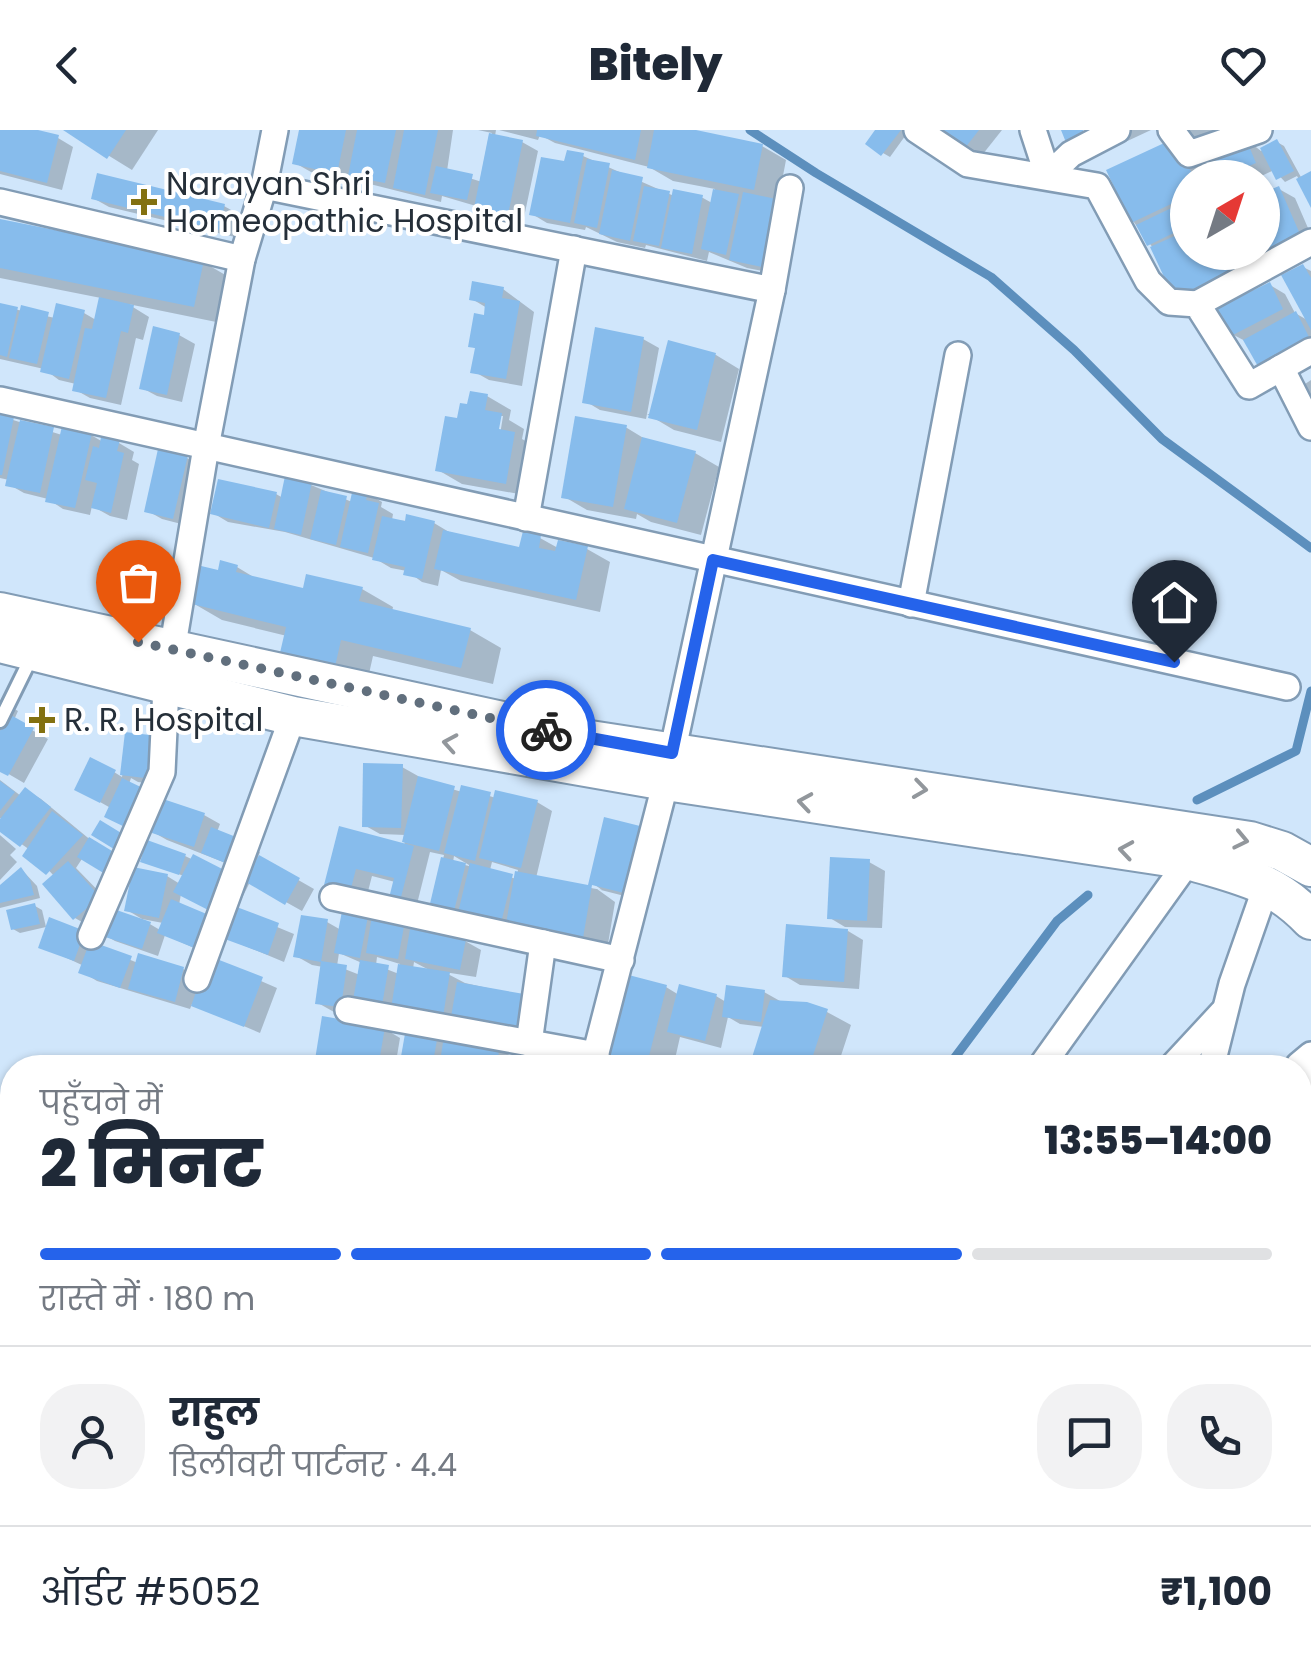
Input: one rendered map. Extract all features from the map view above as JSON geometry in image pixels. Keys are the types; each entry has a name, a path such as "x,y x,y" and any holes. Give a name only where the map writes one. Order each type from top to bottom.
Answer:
{"main road":[{"path":"0,612 169,668 293,716 669,767 1218,834 1282,851 1311,867"},
{"path":"17,648 169,668 590,740 669,767 1189,860 1268,884 1292,899 1311,920"}],"street":[{"path":"917,130 968,164 1097,186 1148,281 1169,302 1197,304 1311,242"},
{"path":"1033,130 1048,176"},
{"path":"1048,176 1072,154 1117,130"},
{"path":"1171,130 1188,154 1258,130"},
{"path":"91,936 162,772 169,668 206,446 242,259 264,186 271,132"},
{"path":"264,186 772,290"},
{"path":"596,1055 669,767 772,290 790,188"},
{"path":"0,202 242,259"},
{"path":"526,518 574,250"},
{"path":"1197,304 1249,386 1311,351"},
{"path":"912,604 958,355"},
{"path":"1282,368 1311,427"},
{"path":"0,400 1288,688"},
{"path":"197,979 293,716"},
{"path":"1049,1055 1189,860"},
{"path":"1214,1055 1268,884"},
{"path":"333,897 621,960"},
{"path":"529,1043 543,943"},
{"path":"1183,1055 1226,1008"},
{"path":"348,1010 529,1043 572,1055"}],"lane":[{"path":"0,721 17,648"}],"building":[{"path":"0,130 38,130 59,135 47,183 0,171"},
{"path":"63,130 126,130 107,159"},
{"path":"299,130 346,130 337,174 292,164"},
{"path":"357,130 396,130 385,183 348,176"},
{"path":"404,130 438,130 425,195 393,188"},
{"path":"537,130 641,130 635,160 536,136"},
{"path":"654,130 696,130 763,144 754,190 647,168"},
{"path":"875,130 901,130 881,156 865,144"},
{"path":"944,130 979,130 958,157 936,140"},
{"path":"1061,130 1083,130 1086,139 1067,145"},
{"path":"489,133 523,140 508,215 474,208"},
{"path":"1175,138 1185,160 1170,160 1170,205 1131,223 1106,170"},
{"path":"1246,139 1255,160 1202,160 1201,157"},
{"path":"1277,139 1294,171 1280,178 1280,160 1266,160 1260,148"},
{"path":"567,150 584,153 570,223 529,215 541,157 564,161"},
{"path":"587,159 610,163 597,228 574,223"},
{"path":"436,166 473,174 467,200 430,193"},
{"path":"612,170 643,177 630,241 599,234"},
{"path":"1311,171 1311,208 1296,179"},
{"path":"97,173 225,204 219,230 91,199"},
{"path":"644,186 670,191 659,246 633,241"},
{"path":"1280,188 1303,241 1280,251"},
{"path":"673,189 703,195 692,254 661,248"},
{"path":"713,189 739,194 726,255 701,249"},
{"path":"743,192 776,199 762,267 729,260"},
{"path":"1170,209 1170,235 1147,246 1136,225"},
{"path":"0,219 204,260 194,307 0,268"},
{"path":"1170,238 1170,270 1233,270 1174,298 1150,247"},
{"path":"1303,264 1311,278 1311,330 1281,275"},
{"path":"472,281 504,287 502,298 520,301 506,379 470,373 475,348 468,347 474,313 484,315 485,303 469,300"},
{"path":"1270,282 1283,309 1231,336 1217,308"},
{"path":"99,297 134,305 128,333 121,331 106,398 72,391 85,328 92,329"},
{"path":"0,303 18,307 7,357 0,355"},
{"path":"56,303 85,310 69,379 40,372"},
{"path":"21,305 49,312 37,364 9,358"},
{"path":"1296,311 1311,341 1260,370 1243,340"},
{"path":"153,326 180,333 167,395 139,389"},
{"path":"595,327 644,337 631,412 582,403"},
{"path":"668,340 716,353 697,430 648,418"},
{"path":"470,391 488,394 485,410 502,413 499,429 515,432 506,484 435,471 445,416 457,418 460,403 467,404"},
{"path":"0,413 14,417 2,475 0,475"},
{"path":"575,416 627,425 613,507 561,498"},
{"path":"20,420 54,427 40,493 5,486"},
{"path":"62,426 92,433 75,508 45,502"},
{"path":"101,437 120,440 117,451 124,453 111,513 91,508 97,483 85,480 93,446 99,448"},
{"path":"642,437 696,451 677,523 624,509"},
{"path":"158,449 188,455 173,519 144,512"},
{"path":"285,476 312,482 301,535 274,529"},
{"path":"218,479 277,492 269,528 210,514"},
{"path":"353,488 368,491 366,500 379,503 368,553 340,547"},
{"path":"321,490 347,496 336,545 310,539"},
{"path":"406,514 435,521 422,579 403,575 405,567 372,560 382,516 405,521"},
{"path":"443,530 519,547 523,531 541,535 539,548 555,551 558,540 588,546 576,600 434,569"},
{"path":"220,560 238,565 236,572 303,588 306,574 363,587 359,601 471,628 461,668 341,640 334,671 279,657 286,627 188,603 197,565 218,570"},
{"path":"9,714 34,728 8,776 0,772 0,731"},
{"path":"125,732 158,736 153,779 120,775"},
{"path":"90,757 116,770 100,803 74,790"},
{"path":"363,763 403,764 401,828 362,827"},
{"path":"418,776 455,786 439,851 402,842"},
{"path":"122,778 147,790 129,829 104,817"},
{"path":"0,781 15,792 0,811"},
{"path":"461,785 491,792 475,861 444,853"},
{"path":"25,787 51,807 20,847 0,832 0,819"},
{"path":"495,790 538,800 521,868 479,858"},
{"path":"160,798 205,813 194,847 149,832"},
{"path":"52,811 83,835 46,875 22,856"},
{"path":"604,817 648,828 632,895 592,885 582,944 505,930 515,871 588,885"},
{"path":"100,820 131,839 122,854 91,835"},
{"path":"339,826 414,846 399,905 388,902 394,878 356,869 350,892 324,885"},
{"path":"211,827 246,841 235,867 201,853"},
{"path":"89,837 122,857 110,877 77,857"},
{"path":"147,840 186,854 179,875 140,862"},
{"path":"193,854 234,875 214,913 173,892"},
{"path":"259,855 300,878 285,905 244,881"},
{"path":"441,857 466,863 452,919 428,912"},
{"path":"830,857 870,859 867,921 827,919"},
{"path":"68,861 100,897 73,920 42,884"},
{"path":"470,863 513,874 499,931 456,921"},
{"path":"21,867 34,895 0,903 0,885"},
{"path":"133,867 168,874 159,918 124,911"},
{"path":"171,899 216,918 202,951 157,933"},
{"path":"35,903 40,924 11,930 6,910"},
{"path":"105,906 151,922 142,949 96,934"},
{"path":"234,906 279,923 268,955 222,938"},
{"path":"342,911 368,916 360,958 334,953"},
{"path":"301,915 328,919 321,962 293,957"},
{"path":"372,915 405,921 398,959 366,953"},
{"path":"49,917 85,931 74,961 38,948"},
{"path":"786,924 848,929 844,982 782,977"},
{"path":"410,929 466,939 460,970 405,959"},
{"path":"90,941 132,956 120,988 78,973"},
{"path":"138,953 184,967 175,1002 128,989"},
{"path":"209,956 263,977 244,1027 191,1006"},
{"path":"360,960 389,965 381,1011 352,1006"},
{"path":"321,961 347,965 341,1007 315,1004"},
{"path":"398,964 450,972 443,1017 391,1009"},
{"path":"621,973 667,985 649,1055 600,1055"},
{"path":"457,982 524,994 517,1035 450,1023"},
{"path":"679,984 717,994 705,1041 667,1032"},
{"path":"726,985 765,990 761,1022 722,1017"},
{"path":"770,1000 807,1002 828,1009 813,1055 753,1055"},
{"path":"322,1016 385,1027 380,1055 316,1055"},
{"path":"406,1028 438,1034 434,1055 401,1055"},
{"path":"444,1036 500,1046 498,1055 441,1055"},
{"path":"528,1050 553,1055 527,1055"}],"waterway":[{"path":"750,130 991,277 1074,350 1162,439 1311,548"},
{"path":"1197,800 1296,751 1311,691"},
{"path":"957,1055 1057,921 1088,895"}],"way so far":[{"path":"138,642 546,730"}],"place":[{"name":"Narayan Shri Homeopathic Hospital","path":"144,202"},
{"name":"R. R. Hospital","path":"42,720"}],"route":[{"path":"546,730 672,753 713,560 1174,662"}]}
